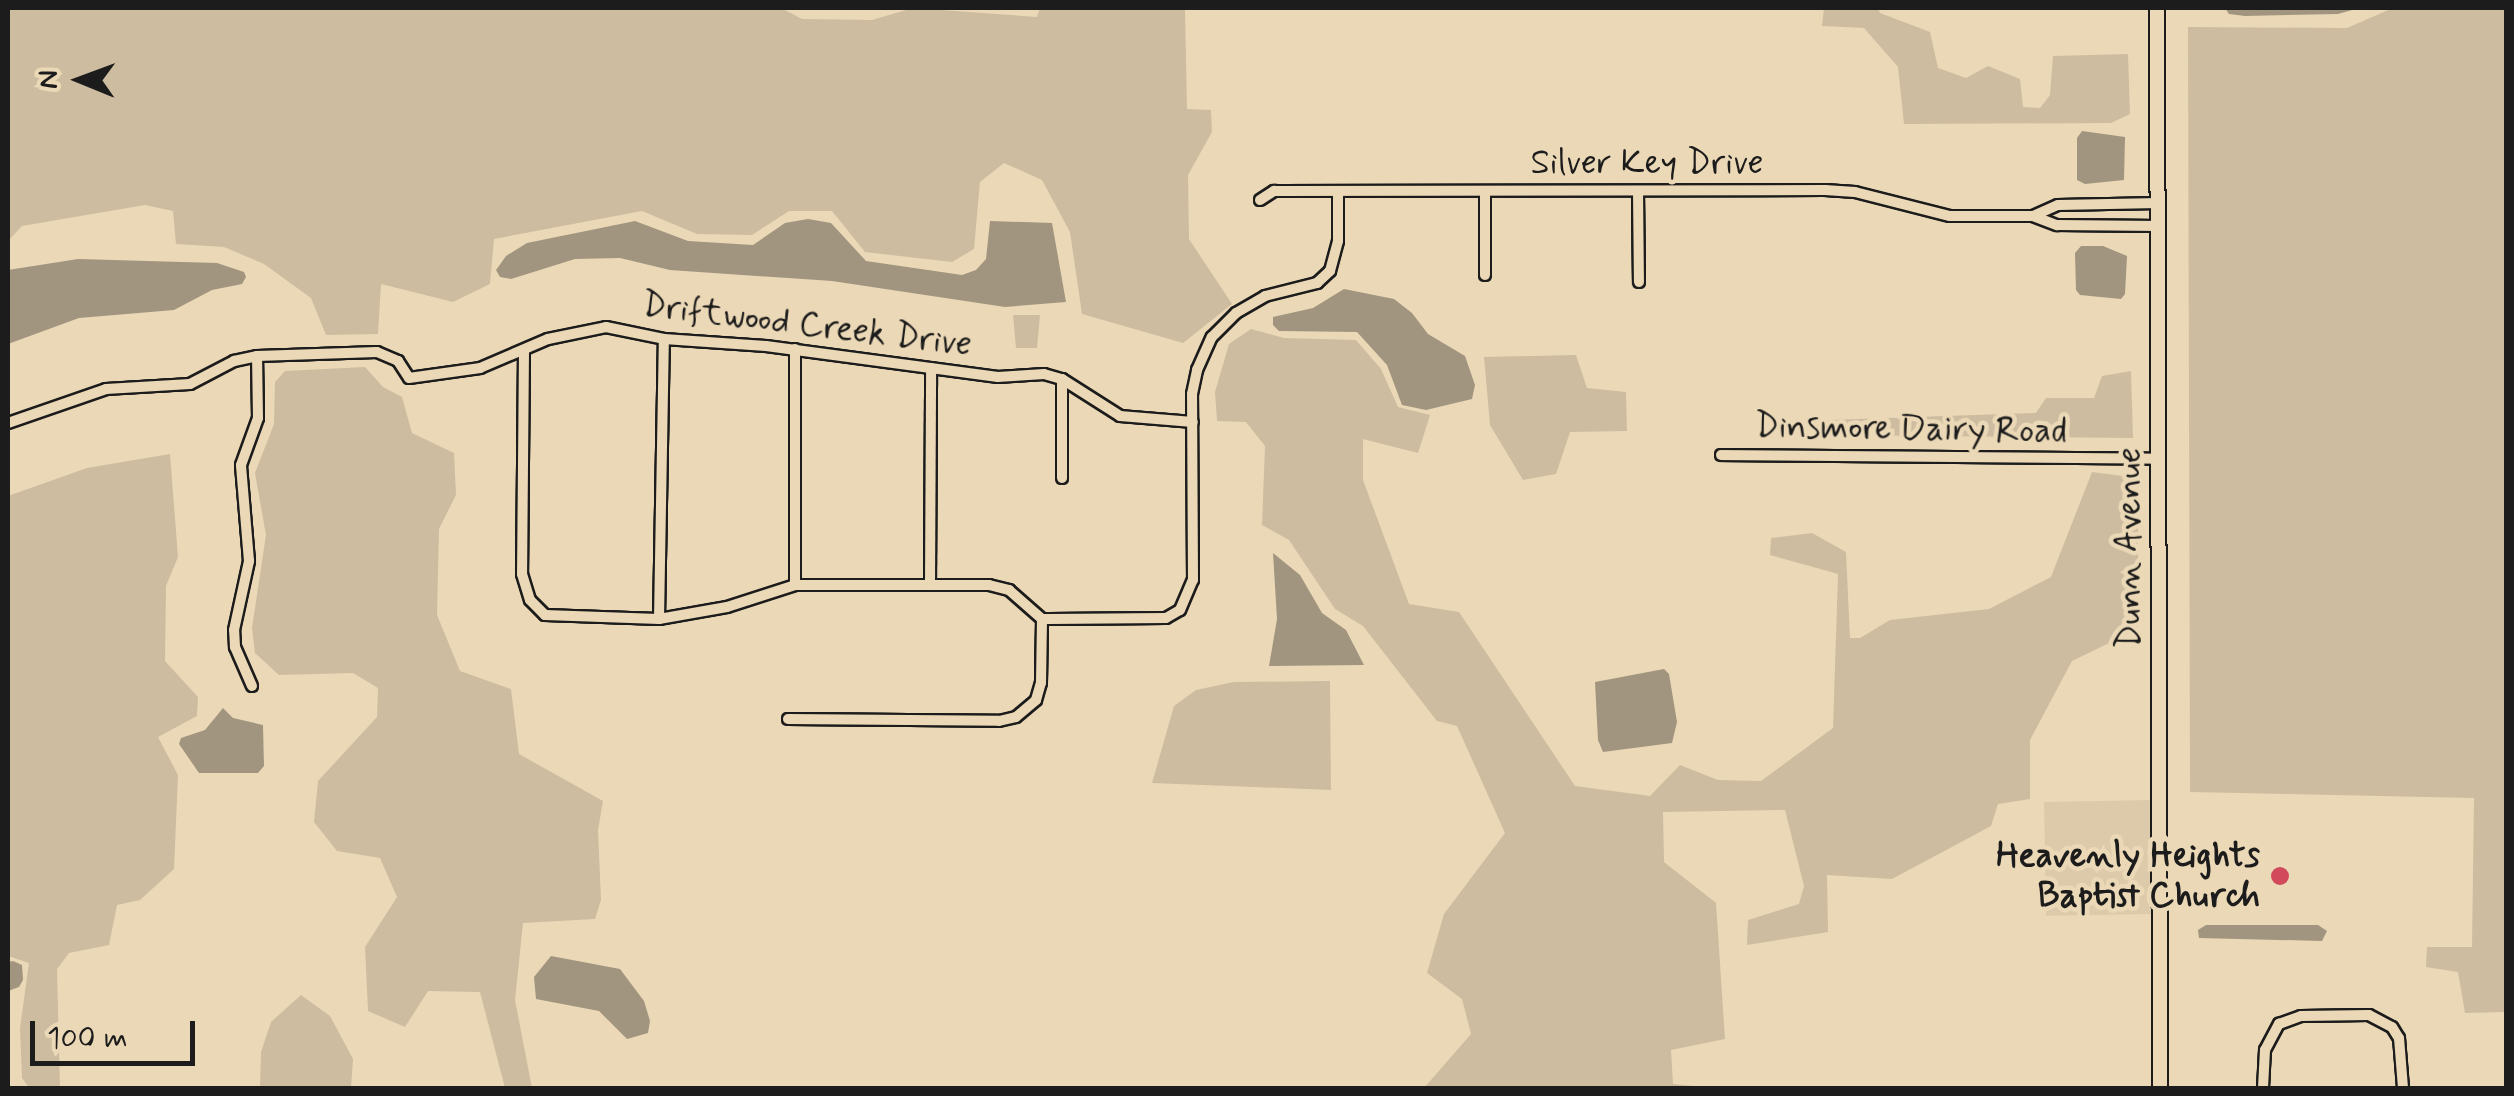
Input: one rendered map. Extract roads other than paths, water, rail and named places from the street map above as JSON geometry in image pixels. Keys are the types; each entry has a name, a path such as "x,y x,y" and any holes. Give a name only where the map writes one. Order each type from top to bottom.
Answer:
{"main road":[{"name":"Dunn Avenue","path":"2157,8 2160,1088"}],"street":[{"path":"1485,190 1485,276"},
{"path":"1638,190 1640,282"},
{"name":"Silver Key Drive","path":"1260,200 1274,191 1840,191 1950,216 2033,216 2057,225 2159,226"},
{"path":"1185,622 1180,610 1193,580 1197,370 1212,337 1250,305 1317,283 1330,271 1338,241 1338,191"},
{"name":"Silver Key Drive","path":"2033,216 2058,205 2159,204"},
{"name":"Driftwood Creek Drive","path":"257,356 377,352 398,361 410,378 480,368 583,330 606,328 664,339 794,349 998,377 1044,374 1062,379 1120,416 1146,422 1194,422"},
{"path":"659,620 664,339"},
{"path":"794,349 795,585"},
{"path":"524,350 522,574 526,604 545,615 564,619 659,620 727,607 795,585 990,584 1009,590 1042,619 1150,620 1180,610"},
{"path":"8,423 106,389 190,384 234,361 257,356 258,418 240,465 249,561 234,630 236,647 252,686"},
{"path":"930,584 931,368"},
{"path":"1062,379 1062,478"},
{"name":"Dinsmore Dairy Road","path":"1722,455 2160,460"},
{"path":"788,719 1029,718 1041,684 1042,619"},
{"path":"2262,1088 2265,1050 2279,1024 2301,1016 2369,1016 2392,1027 2399,1038 2404,1088"}],"place":[{"name":"Heavenly Heights Baptist Church","path":"2280,876"}]}
